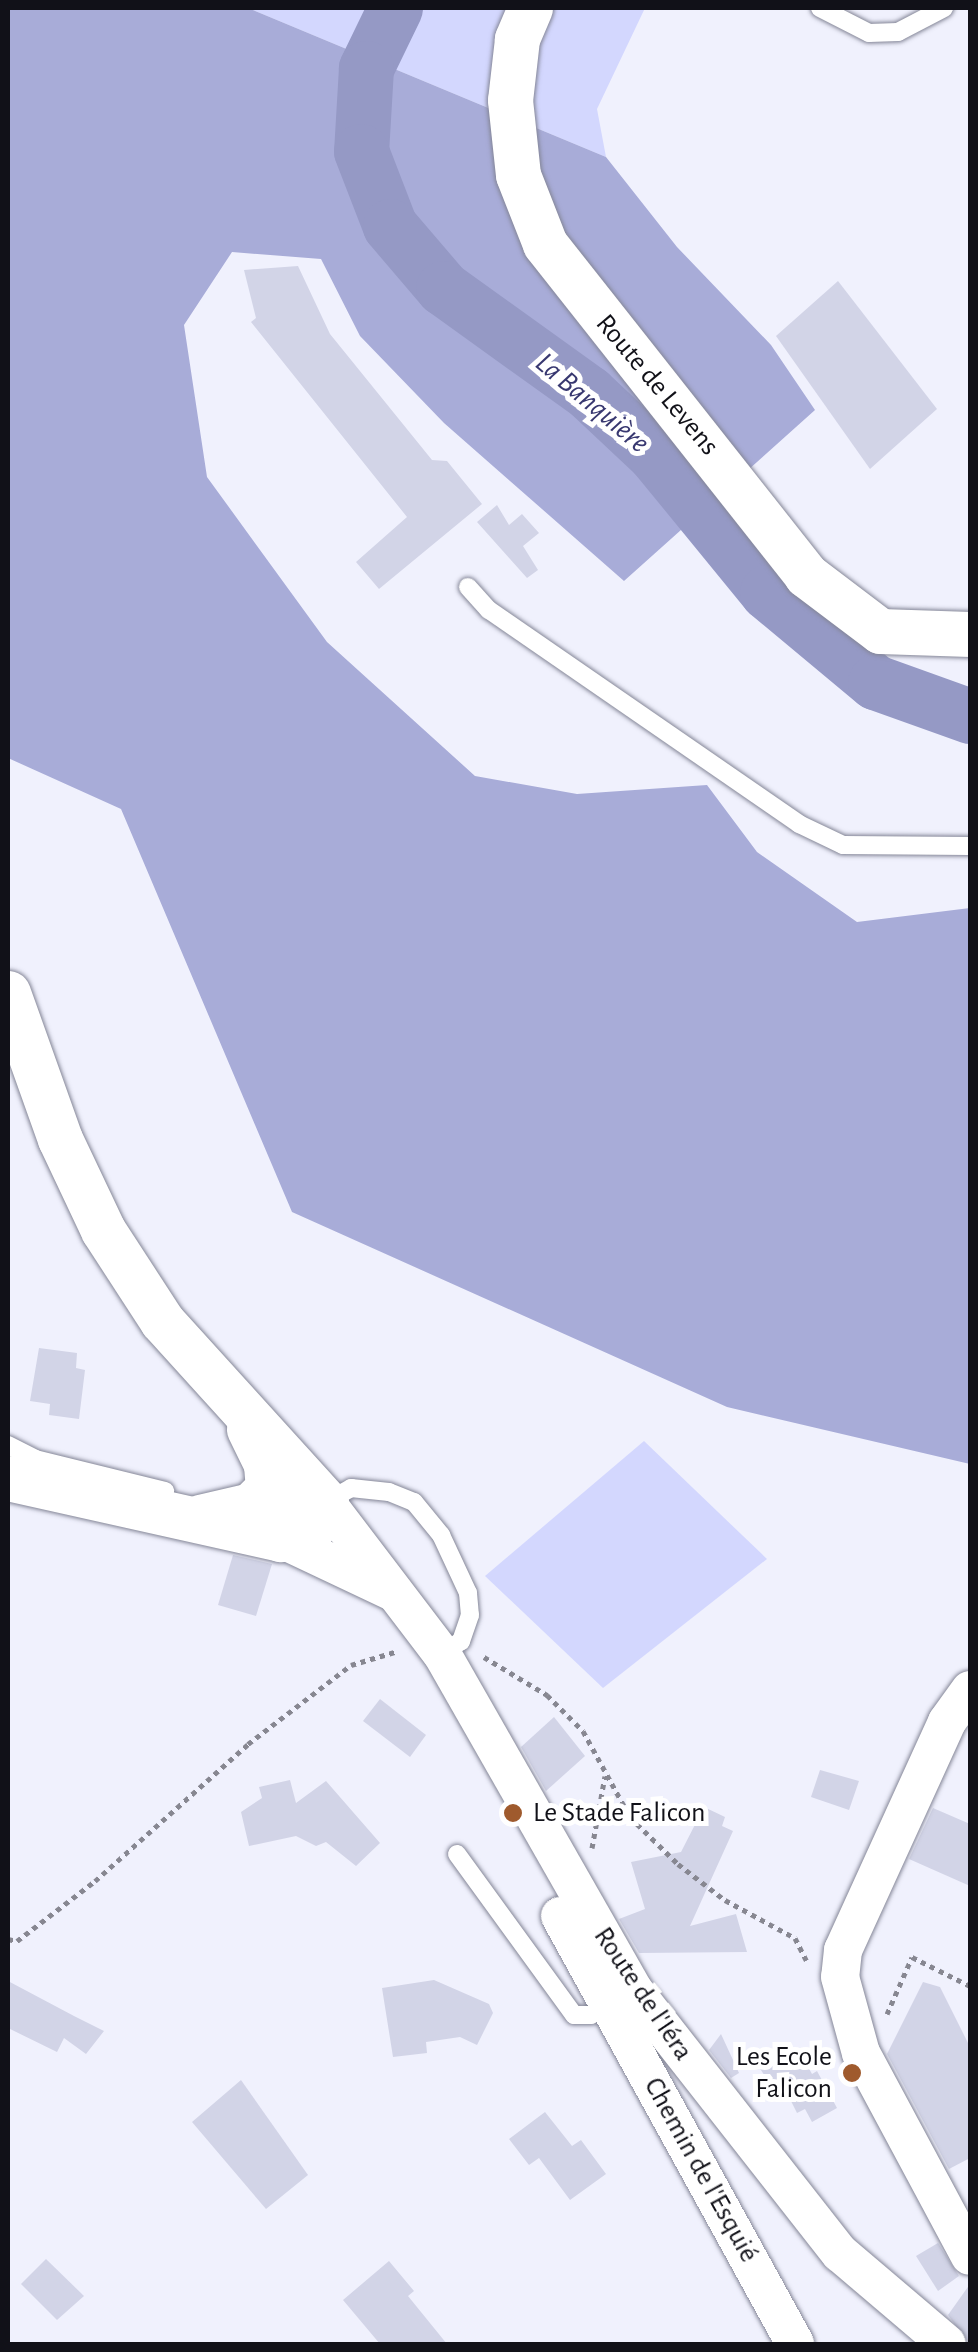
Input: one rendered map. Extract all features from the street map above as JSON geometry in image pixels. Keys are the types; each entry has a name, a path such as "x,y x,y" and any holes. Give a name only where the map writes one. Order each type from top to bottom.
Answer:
{"street":[{"name":"Route de Levens","path":"530,8 517,39 510,100 518,175 545,244 806,576 880,631 970,634"},
{"path":"8,994 60,1139 103,1230 162,1321 241,1414 326,1502 310,1532 267,1509 191,1516 8,1478"},
{"path":"241,1414 266,1464 267,1509"},
{"name":"Route de l'Iéra","path":"326,1502 436,1648 635,1992 806,2211 876,2290 947,2344"},
{"name":"Route de l'Iéra","path":"267,1509 400,1596"},
{"path":"970,1690 946,1722 843,1950 842,2002 861,2053 970,2256"},
{"name":"Chemin de l'Esquié","path":"545,1839 534,1853 534,1870 609,2001 681,2146 748,2251 795,2344"}],"lane":[{"path":"820,8 869,33 898,32 944,8"},
{"path":"468,587 489,610 799,824 843,845 970,846"},
{"path":"8,1445 34,1459 161,1490 180,1499 191,1516"},
{"path":"326,1502 352,1488 370,1488 414,1502 441,1535 468,1593 470,1615 436,1648"},
{"path":"457,1854 574,2016 591,2016 609,2001"}],"path":[{"path":"8,1939 17,1940 94,1881 248,1744 351,1664 436,1648 547,1695 584,1731 630,1818 678,1864 725,1900 795,1938 808,1966"},
{"path":"590,1859 606,1773"},
{"path":"861,2053 876,2042 912,1957 970,1986"}],"shaded area":[{"path":"8,8 248,8 606,157 677,247 771,345 815,410 624,581 444,423 360,336 321,259 232,252 184,325 207,477 327,642 475,776 577,794 707,785 757,852 857,922 970,908 970,1464 727,1407 292,1212 121,809 8,758"},
{"path":"248,8 645,8 597,109 606,157"},
{"path":"644,1441 767,1559 603,1688 485,1576"}],"building":[{"path":"298,266 330,334 432,460 447,461 482,504 379,589 356,562 407,517 251,322 256,318 244,270"},
{"path":"838,281 937,409 870,469 776,336"},
{"path":"497,505 509,525 522,514 539,533 523,546 538,570 527,578 477,522"},
{"path":"39,1348 77,1353 76,1368 85,1370 79,1419 49,1415 50,1404 30,1401"},
{"path":"233,1555 272,1564 256,1616 218,1605"},
{"path":"380,1699 426,1735 410,1757 363,1721"},
{"path":"554,1717 585,1756 546,1791 521,1747"},
{"path":"820,1770 859,1781 849,1810 811,1797"},
{"path":"290,1780 296,1803 326,1781 380,1843 356,1866 326,1842 316,1846 296,1836 249,1846 241,1812 262,1798 259,1787"},
{"path":"704,1807 725,1817 722,1826 733,1831 690,1926 736,1914 747,1952 639,1953 619,1919 645,1909 631,1862 681,1852"},
{"path":"933,1808 970,1824 970,1886 909,1859"},
{"path":"434,1980 489,2004 493,2013 477,2045 460,2037 426,2042 427,2053 393,2057 382,1988"},
{"path":"8,1981 104,2031 86,2054 64,2038 57,2052 8,2028"},
{"path":"923,1982 940,1987 970,2047 970,2158 949,2169 887,2054"},
{"path":"721,2034 739,2073 731,2078 709,2050"},
{"path":"788,2051 798,2067 806,2063 812,2074 817,2071 837,2108 812,2122 805,2109 797,2113 783,2085 774,2090 759,2067"},
{"path":"241,2080 308,2175 266,2209 192,2122"},
{"path":"545,2112 572,2146 581,2140 606,2174 570,2200 539,2158 529,2165 509,2139"},
{"path":"938,2243 959,2276 938,2291 916,2256"},
{"path":"46,2259 84,2296 57,2320 21,2284"},
{"path":"389,2261 414,2291 408,2296 447,2344 380,2344 343,2300"},
{"path":"970,2284 970,2344 969,2344 948,2315"}],"waterway":[{"name":"La Banquière","path":"395,8 366,68 361,151 390,226 443,288 589,393 655,455 767,592 875,682 970,716"}],"place":[{"name":"Le Stade Falicon","path":"513,1813"},
{"name":"Les Ecole Falicon","path":"852,2073"}]}
